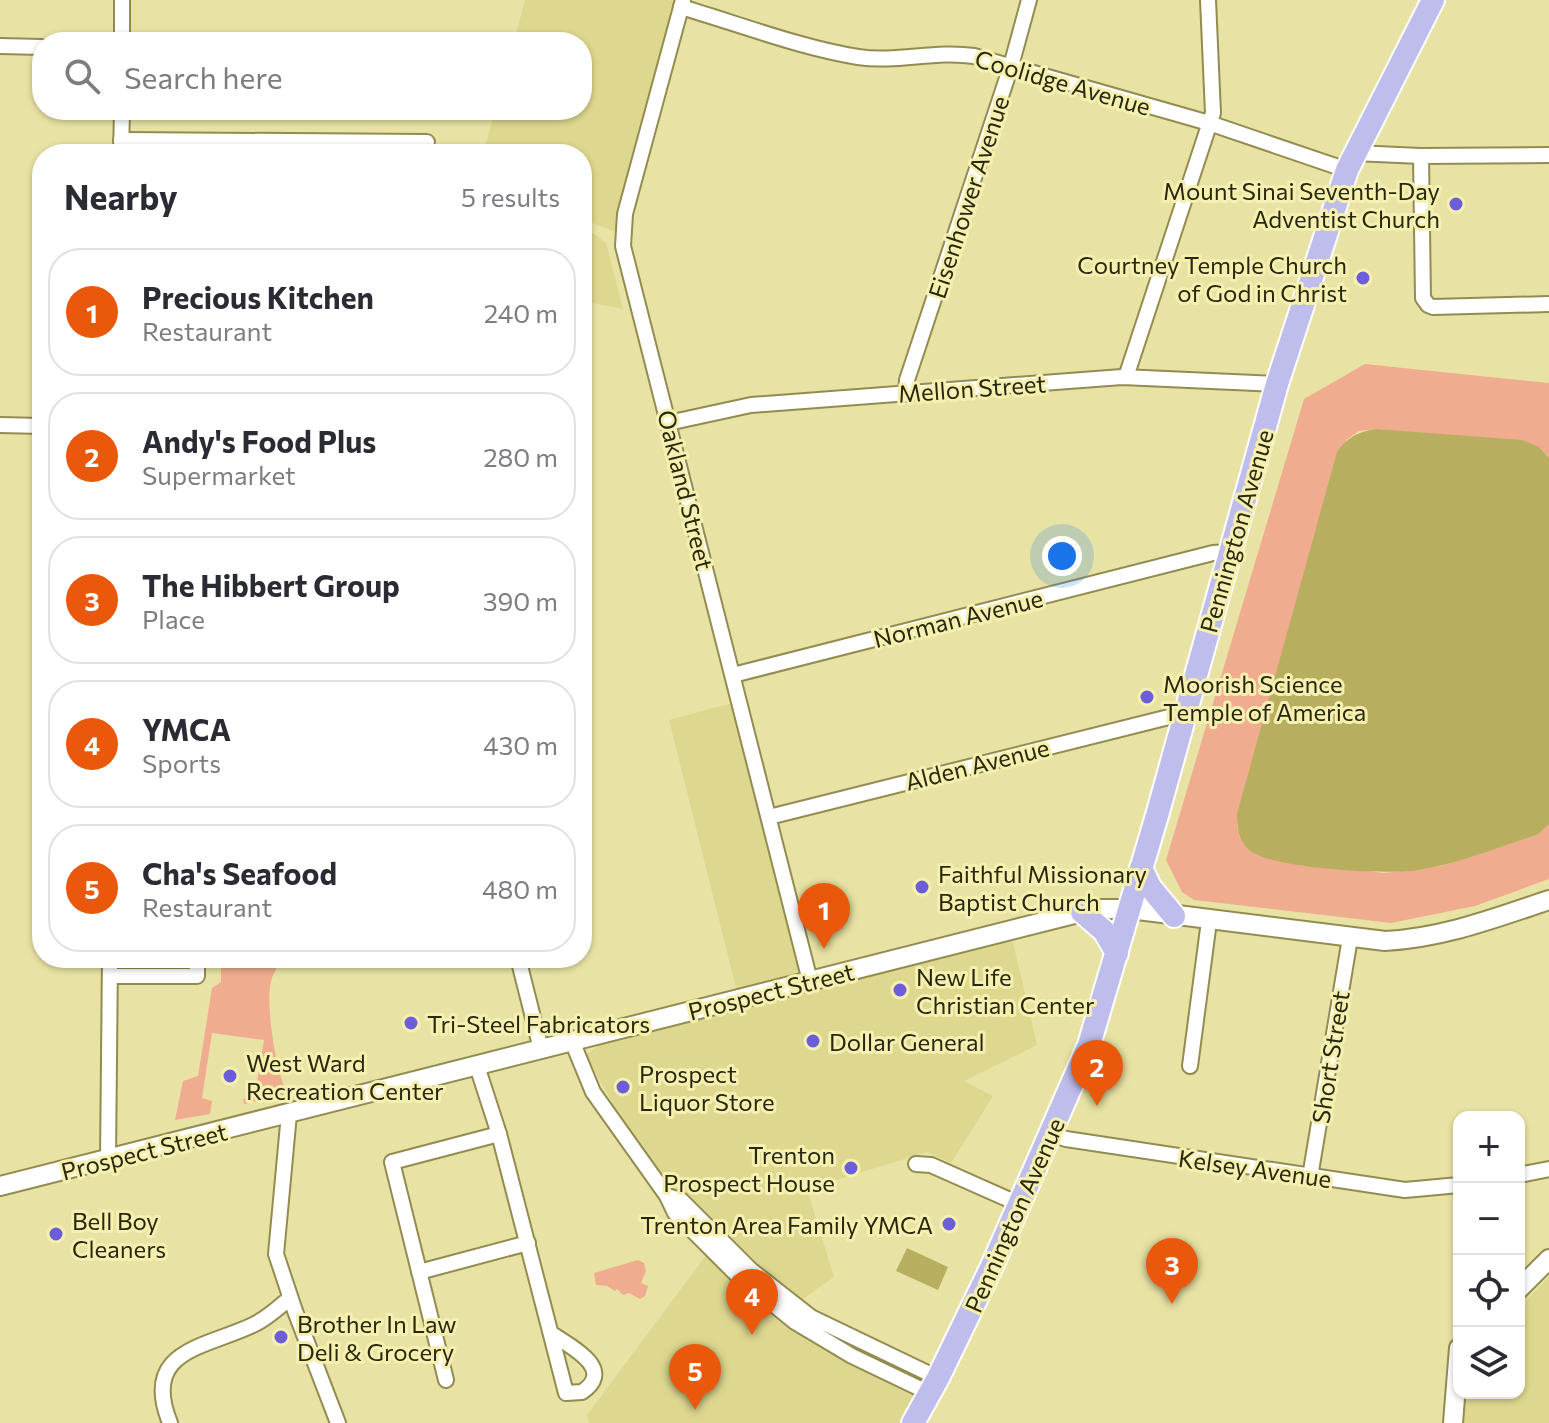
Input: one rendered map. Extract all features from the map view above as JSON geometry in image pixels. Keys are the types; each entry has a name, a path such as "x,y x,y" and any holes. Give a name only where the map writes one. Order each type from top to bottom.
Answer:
{"main road":[{"name":"Pennington Avenue","path":"913,1423 1019,1204 1089,1045 1277,384 1350,162 1433,0"},
{"path":"1141,868 1150,887 1174,916"},
{"path":"1082,912 1104,931 1117,953"}],"street":[{"path":"122,0 122,32"},
{"name":"Eisenhower Avenue","path":"906,394 907,380 1011,66 1029,0"},
{"path":"1126,377 1213,105 1208,0"},
{"name":"Coolidge Avenue","path":"682,4 859,58 899,59 964,54 1350,162 1421,156 1549,155"},
{"name":"Oakland Street","path":"682,4 623,228 623,246 810,981"},
{"path":"0,46 32,47"},
{"path":"121,144 122,120"},
{"path":"305,144 427,142"},
{"path":"1421,156 1423,298 1428,305 1549,304"},
{"name":"Mellon Street","path":"668,423 751,405 1126,377 1277,384"},
{"path":"0,425 32,426"},
{"name":"Norman Avenue","path":"733,675 1198,557 1230,552"},
{"name":"Alden Avenue","path":"769,817 1185,713"},
{"name":"Prospect Street","path":"0,1186 1082,912 1130,909 1385,941 1421,939 1450,933 1549,900"},
{"path":"1190,1066 1209,921"},
{"name":"Short Street","path":"1310,1177 1350,938"},
{"path":"108,1159 110,968"},
{"path":"110,976 197,976 197,968"},
{"path":"521,968 541,1049"},
{"path":"572,1041 593,1092 667,1196 681,1200 751,1270 811,1317 934,1385"},
{"path":"477,1066 499,1134 552,1334"},
{"path":"289,1114 276,1254 338,1423"},
{"path":"446,1380 392,1162 499,1134"},
{"name":"Kelsey Avenue","path":"1051,1134 1066,1139 1405,1190 1453,1186"},
{"path":"916,1164 933,1166 1019,1204"},
{"path":"1525,1174 1549,1169"},
{"path":"419,1272 528,1243"},
{"path":"1525,1283 1549,1259"},
{"path":"170,1423 161,1392 163,1379 171,1364 188,1351 256,1323 290,1298"},
{"path":"1453,1423 1455,1399"}],"shaded area":[{"path":"525,0 688,0 626,236 592,223 592,144 486,144 492,120 592,120 592,32 517,32"},
{"path":"592,233 606,243 623,309 592,303"},
{"path":"1365,364 1549,383 1549,458 1539,447 1376,429 1359,431 1346,440 1237,825 1242,839 1257,855 1384,873 1441,866 1537,835 1549,824 1549,879 1475,906 1391,923 1194,900 1182,892 1166,860 1304,399"},
{"path":"1376,429 1522,440 1539,447 1549,458 1549,824 1537,835 1418,870 1382,872 1302,866 1260,856 1248,849 1239,833 1237,814 1337,452 1354,436"},
{"path":"740,701 810,982 1010,930 1037,1045 964,1081 993,1096 951,1163 927,1152 807,1189 834,1277 786,1311 675,1191 620,1117 586,1055 623,1027 738,996 669,720"},
{"path":"221,968 277,968 271,981 269,1005 276,1055 288,1094 244,1104 243,1099 255,1095 264,1040 212,1033 202,1098 212,1101 210,1114 175,1120 183,1081 198,1076 212,988 221,982"},
{"path":"907,1248 948,1267 938,1290 896,1271"},
{"path":"707,1254 918,1394 901,1423 590,1423 587,1415"},
{"path":"638,1260 644,1263 646,1271 641,1283 648,1286 645,1296 640,1299 629,1293 623,1295 617,1289 596,1285 594,1273"},
{"path":"1549,1277 1549,1423 1463,1423 1465,1399 1525,1399 1525,1302"}],"place":[{"name":"Mount Sinai Seventh-Day Adventist Church","path":"1456,204"},
{"name":"Courtney Temple Church of God in Christ","path":"1363,278"},
{"name":"Moorish Science Temple of America","path":"1147,697"},
{"name":"Faithful Missionary Baptist Church","path":"922,887"},
{"name":"Precious Kitchen","path":"824,949"},
{"name":"New Life Christian Center","path":"900,990"},
{"name":"Tri-Steel Fabricators","path":"411,1023"},
{"name":"Dollar General","path":"813,1041"},
{"name":"West Ward Recreation Center","path":"230,1076"},
{"name":"Prospect Liquor Store","path":"623,1087"},
{"name":"Andy's Food Plus","path":"1097,1106"},
{"name":"Trenton Prospect House","path":"851,1168"},
{"name":"Trenton Area Family YMCA","path":"949,1224"},
{"name":"Bell Boy Cleaners","path":"56,1234"},
{"name":"The Hibbert Group","path":"1172,1304"},
{"name":"YMCA","path":"752,1335"},
{"name":"Brother In Law Deli & Grocery","path":"281,1337"},
{"name":"Cha's Seafood","path":"695,1410"}]}
